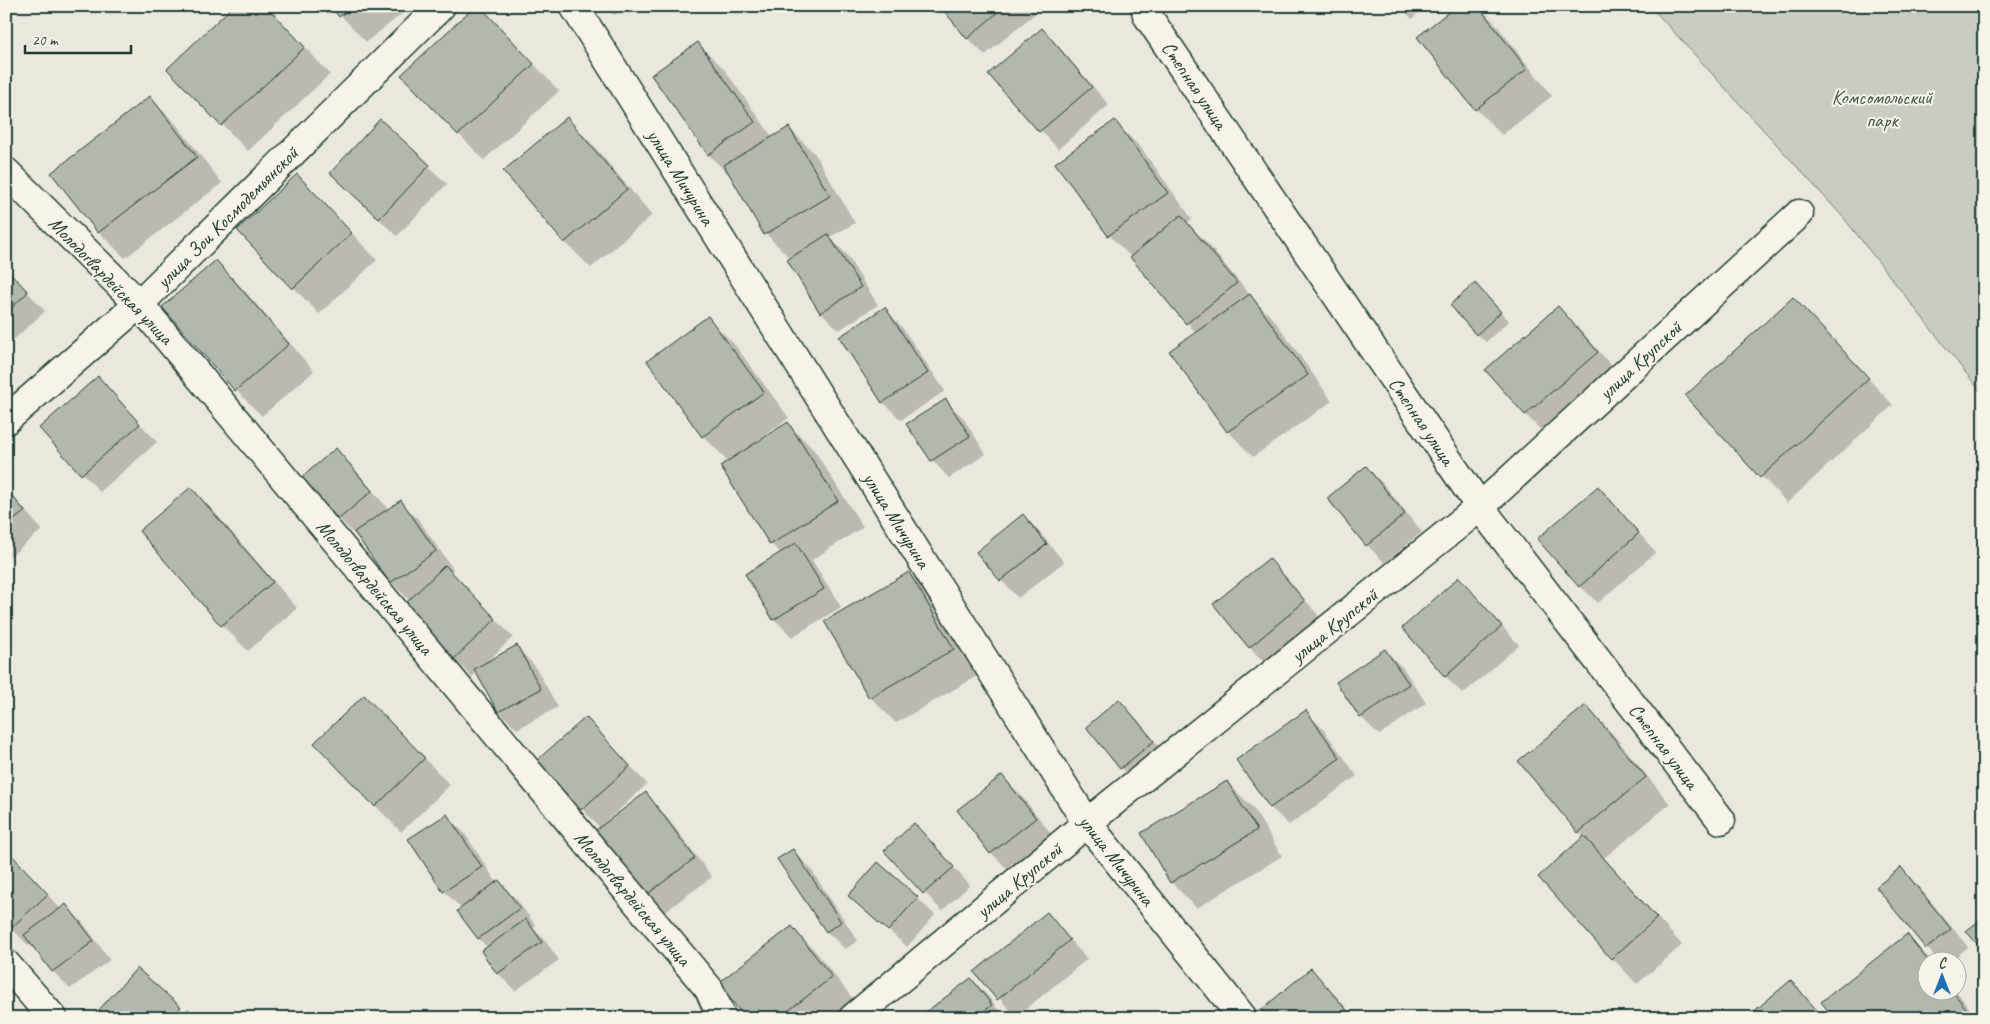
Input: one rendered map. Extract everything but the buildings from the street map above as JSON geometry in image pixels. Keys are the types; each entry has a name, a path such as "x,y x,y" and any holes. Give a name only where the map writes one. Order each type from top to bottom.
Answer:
{"street":[{"name":"улица Зои Космодемьянской","path":"6,420 140,304 441,6"},
{"name":"улица Мичурина","path":"574,6 1087,823 1243,1018"},
{"name":"Степная улица","path":"1144,6 1147,15 1480,506 1721,820"},
{"name":"Молодогвардейская улица","path":"6,172 140,304 709,989 722,1018"},
{"name":"улица Крупской","path":"853,1018 1087,823 1480,506 1798,214"},
{"path":"6,964 53,1018"}],"green space":[{"name":"Комсомольский парк","path":"1650,6 1984,6 1984,396 1843,217"}]}
